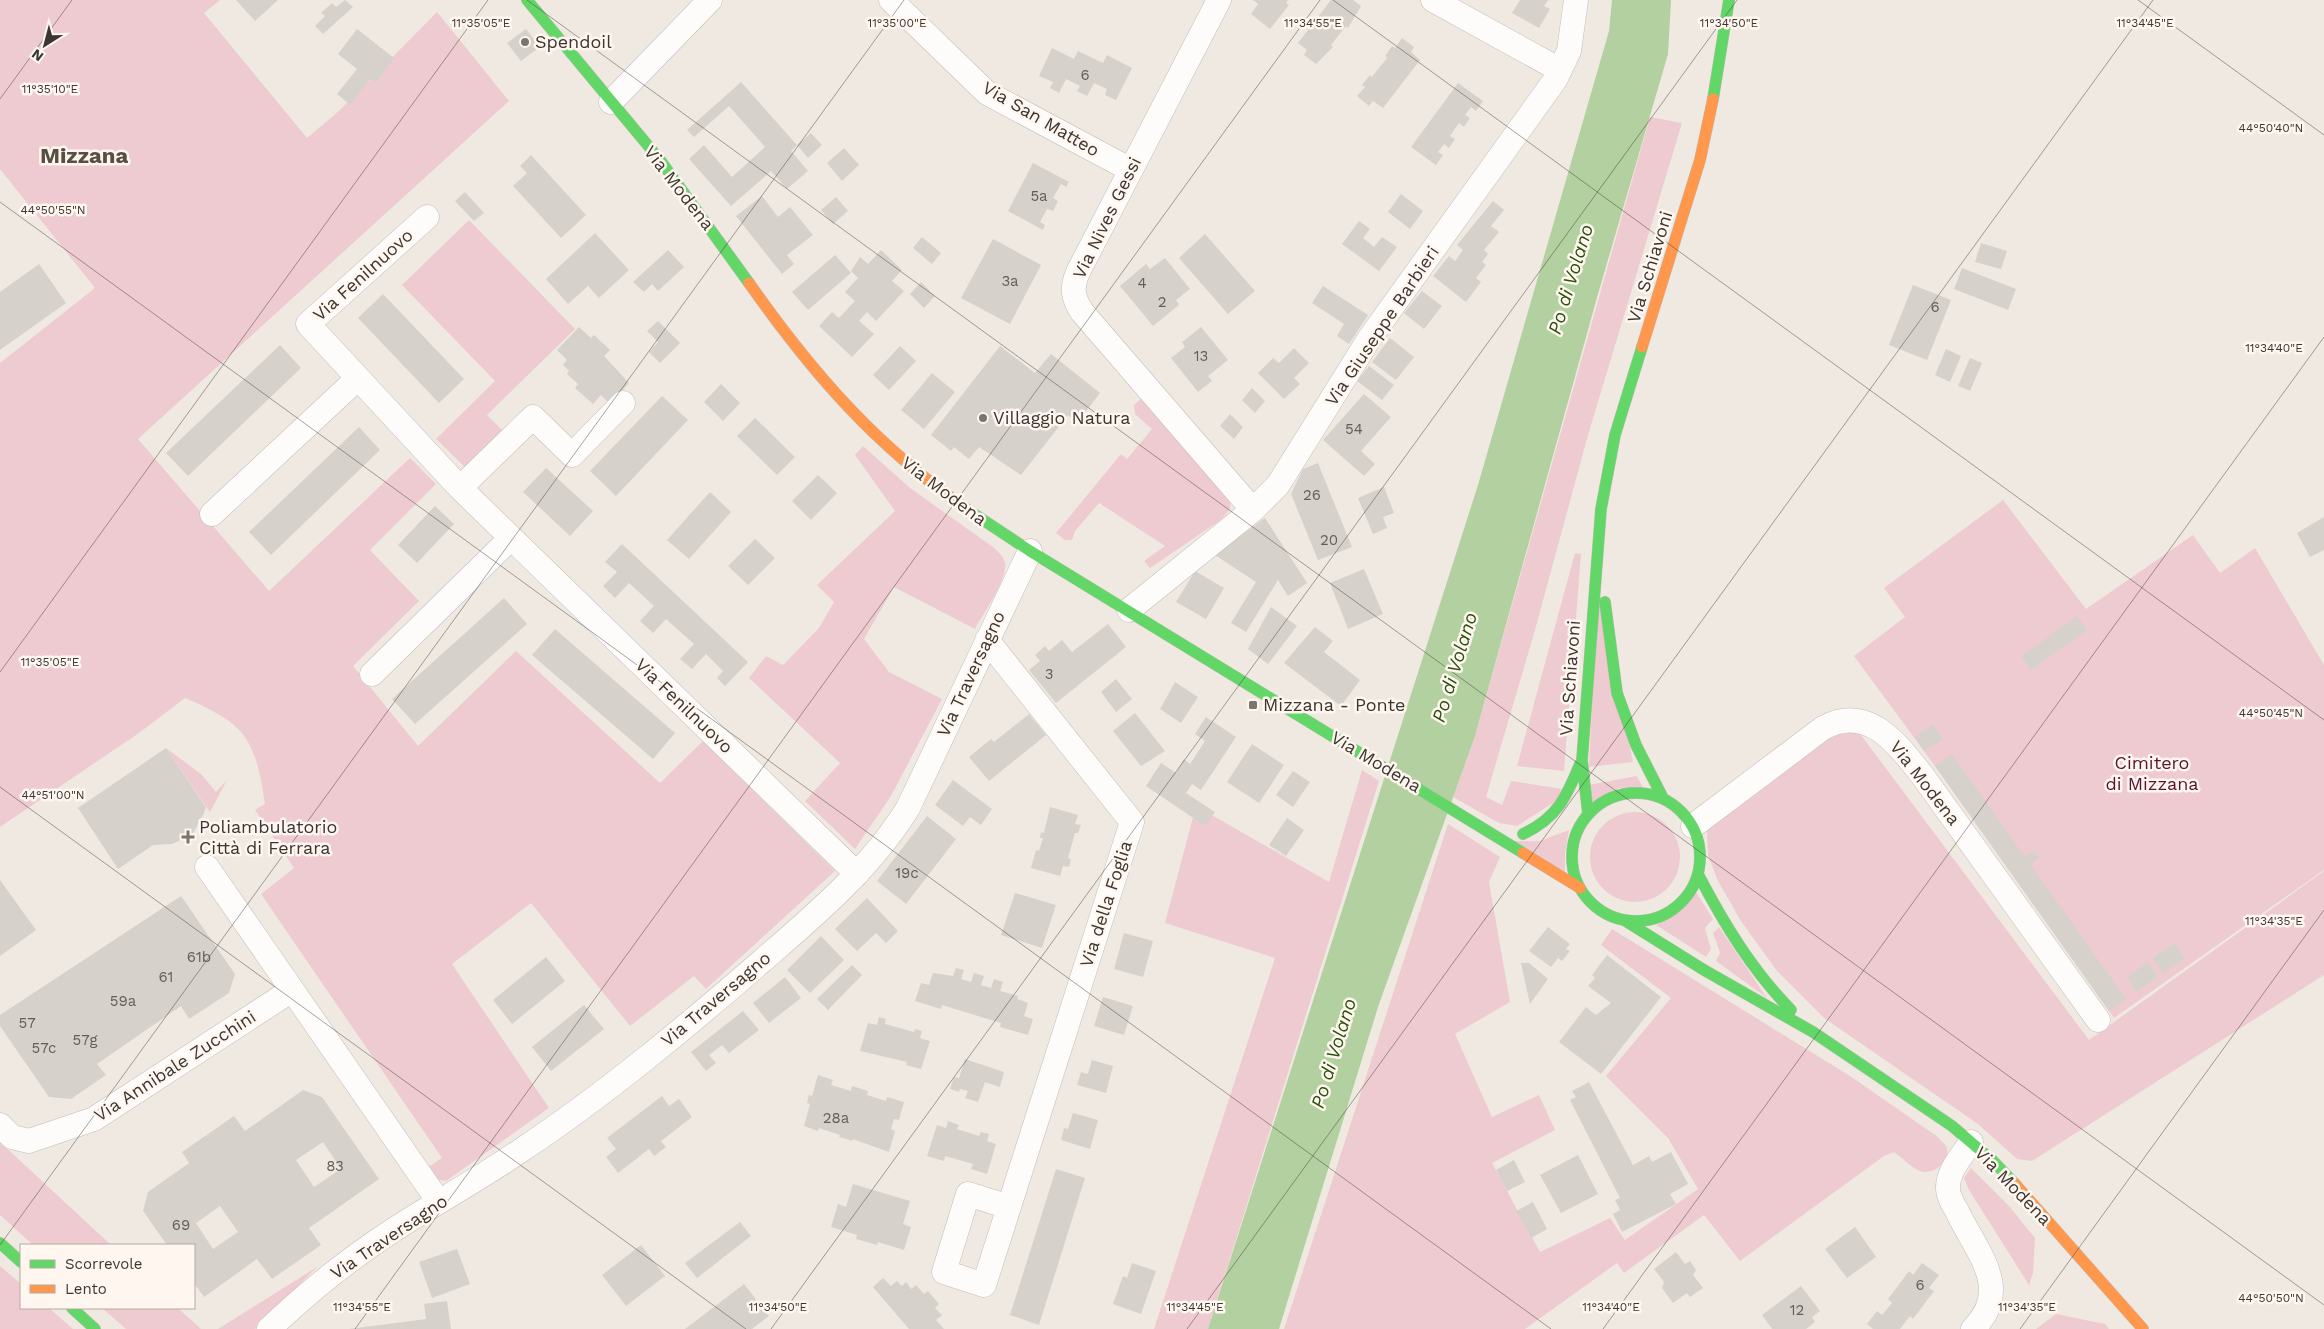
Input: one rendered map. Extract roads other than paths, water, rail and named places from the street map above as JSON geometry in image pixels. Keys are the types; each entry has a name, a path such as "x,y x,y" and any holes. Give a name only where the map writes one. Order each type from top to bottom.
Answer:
{"main road":[{"name":"Via Modena","path":"527,0 700,212 812,367 843,404 926,481 983,522 1580,888 1599,909 1624,920 1704,970 1813,1032 1952,1126 2016,1185 2143,1329"},
{"name":"Via Schiavoni","path":"1584,819 1582,760 1603,492 1615,435 1700,160 1716,83 1729,0"},
{"name":"Via Schiavoni","path":"1599,543 1617,693 1636,745 1663,798"},
{"path":"1524,834 1535,829 1556,813 1565,799 1582,760"},
{"name":"Via Modena","path":"1492,834 1524,834 1560,829 1584,819 1604,801 1622,794 1642,793 1663,798 1679,809 1693,826 1700,848 1698,874 1688,895 1672,910 1651,919 1624,920"},
{"name":"Via Modena","path":"1580,888 1574,871 1572,857 1573,845 1584,819"},
{"name":"Via Modena","path":"1698,874 1723,920 1749,961 1779,999 1813,1032"},
{"path":"0,1243 20,1261"},
{"path":"73,1309 95,1329"}],"street":[{"path":"611,102 710,0"},
{"name":"Via San Matteo","path":"891,0 987,93 1131,170"},
{"name":"Via Nives Gessi","path":"1219,0 1074,281 1074,298 1090,321 1253,510"},
{"path":"1433,0 1560,70"},
{"name":"Via Giuseppe Barbieri","path":"1129,610 1253,510 1284,477 1360,352 1560,70 1571,41 1576,0"},
{"name":"Via Fenilnuovo","path":"428,217 308,324 460,488 857,874"},
{"path":"212,514 358,378"},
{"path":"460,488 533,417 572,455 623,403"},
{"path":"372,674 511,538"},
{"name":"Via Traversagno","path":"269,1329 303,1298 362,1252 492,1170 553,1128 649,1054 782,944 857,874 895,828 908,808 1030,551"},
{"name":"Via della Foglia","path":"987,640 1132,822 1009,1207"},
{"name":"Via Modena","path":"1693,826 1823,728 1844,720 1854,720 1873,725 1895,742 1922,775 2098,1020"},
{"path":"207,867 439,1202"},
{"name":"Via Annibale Zucchini","path":"0,1125 12,1137 29,1141 89,1121 110,1111 292,990"},
{"path":"1971,1142 1950,1172 1948,1188 1962,1222 1990,1272 1993,1286 1986,1311 1973,1329"}],"water":[{"name":"Po di Volano","path":"1612,0 1671,0 1668,54 1598,294 1475,736 1378,1007 1279,1329 1208,1329 1478,485 1609,31"}],"place":[{"name":"Spendoil","path":"525,42"},
{"name":"Villaggio Natura","path":"983,418"},
{"name":"Mizzana - Ponte","path":"1253,705"},
{"name":"Poliambulatorio Città di Ferrara","path":"188,837"}],"district":[{"name":"Mizzana","path":"84,155"}],"park label":[{"name":"Cimitero di Mizzana","path":"2152,773"}]}
